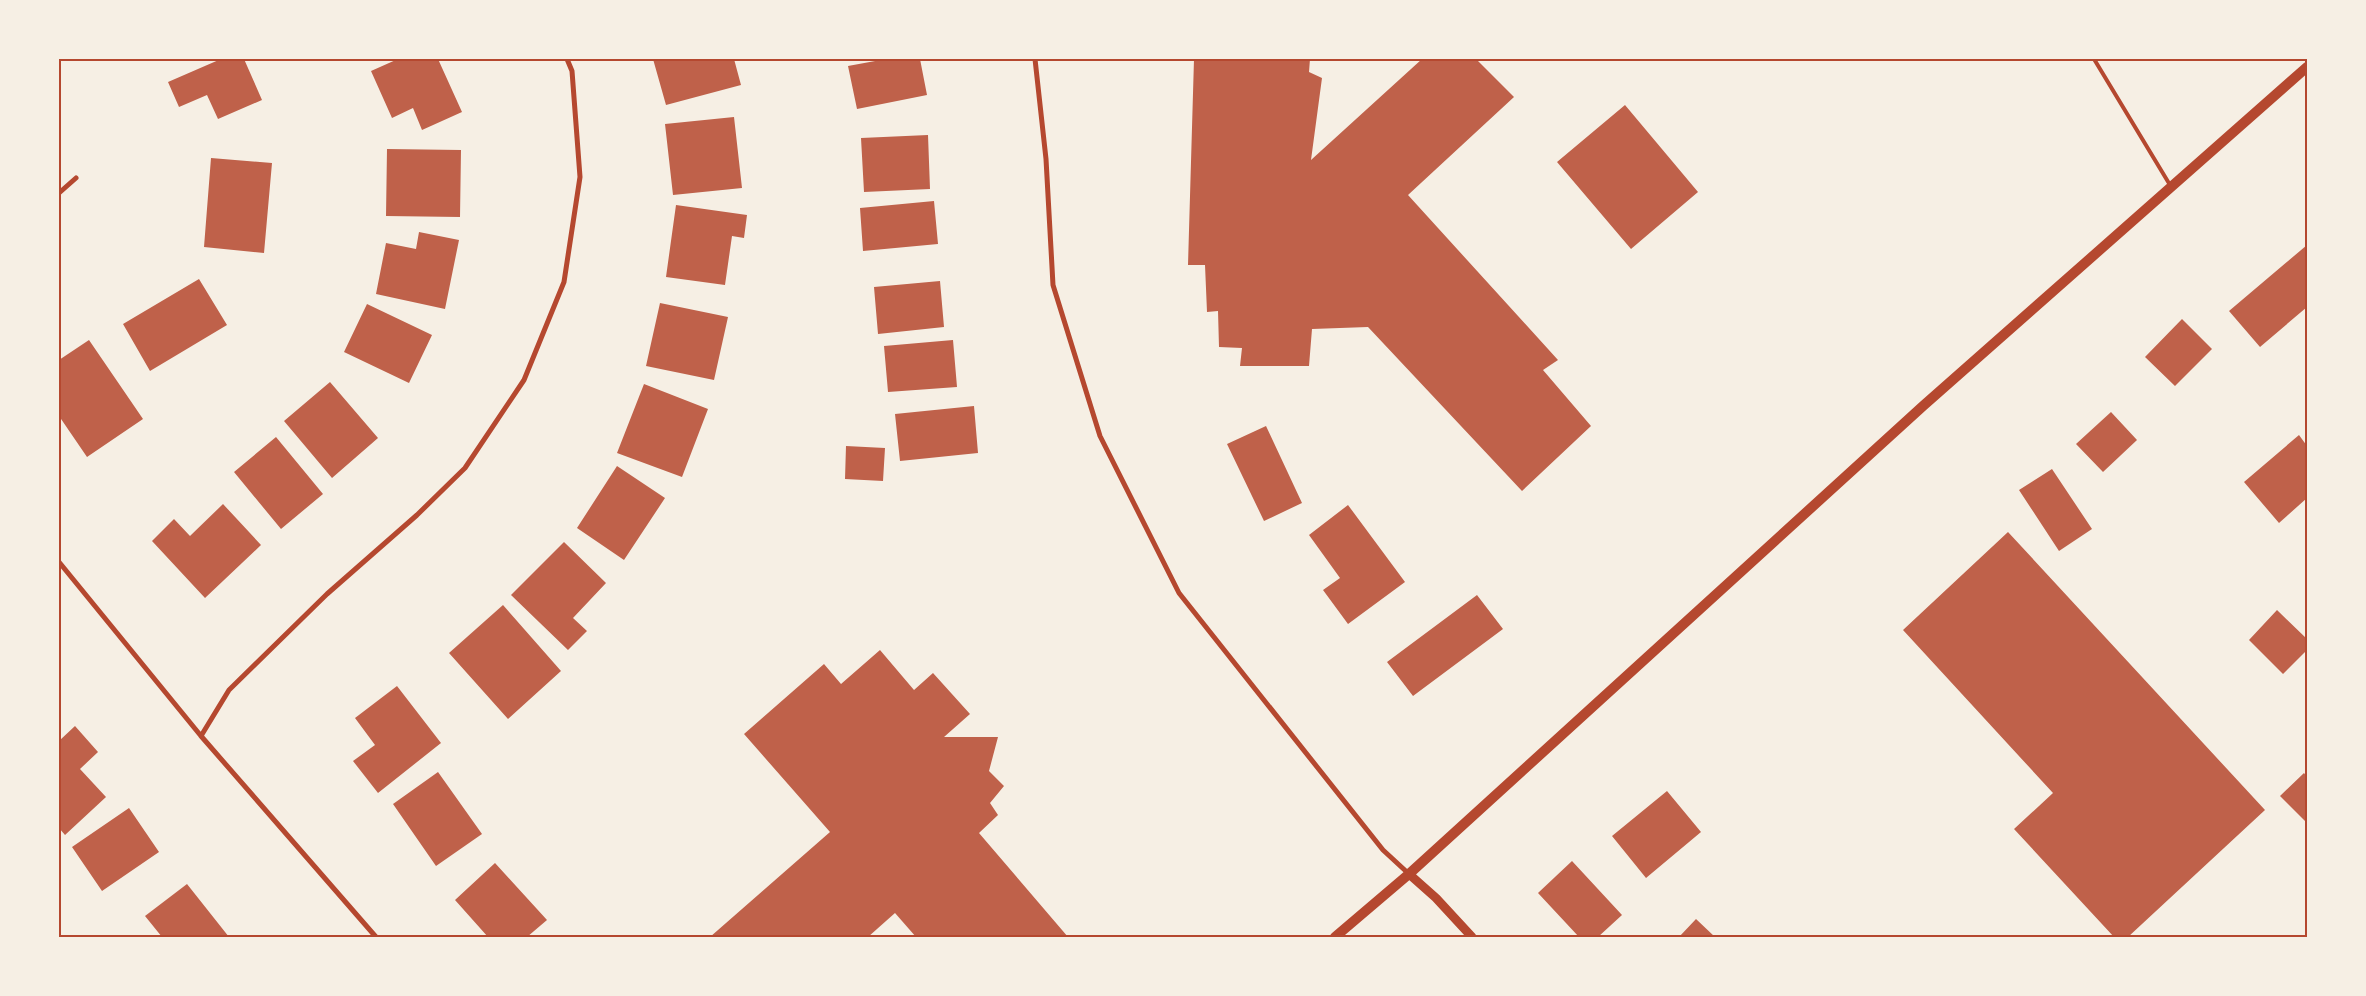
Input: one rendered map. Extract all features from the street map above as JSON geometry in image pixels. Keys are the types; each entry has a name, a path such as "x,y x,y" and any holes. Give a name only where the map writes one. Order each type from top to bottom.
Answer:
{"main road":[{"path":"1335,937 1409,874 1923,406 2307,67"}],"street":[{"path":"201,736 229,690 327,594 417,515 465,468 524,380 564,282 580,177 572,71 567,59"},
{"path":"1036,59 1046,158 1053,285 1100,436 1179,593 1383,850 1436,898 1472,937"},
{"path":"59,193 76,178"},
{"path":"59,562 201,736 376,937"}],"lane":[{"path":"2094,59 2171,187"}],"building":[{"path":"221,59 244,59 262,100 218,119 207,95 179,107 168,82"},
{"path":"398,59 438,59 462,112 422,130 413,108 392,118 371,71"},
{"path":"653,59 734,59 741,85 666,105"},
{"path":"886,59 920,59 927,95 857,109 848,66"},
{"path":"1194,59 1310,59 1309,72 1322,78 1311,160 1422,59 1476,59 1514,97 1408,195 1558,360 1543,370 1591,426 1522,491 1368,327 1312,329 1309,366 1240,366 1242,348 1219,347 1218,311 1207,312 1205,265 1188,265"},
{"path":"1625,105 1698,192 1631,249 1557,162"},
{"path":"734,117 742,188 673,195 665,124"},
{"path":"928,135 930,189 864,192 861,138"},
{"path":"387,149 461,150 460,217 386,216"},
{"path":"211,158 272,163 264,253 204,247"},
{"path":"934,201 938,244 863,251 860,208"},
{"path":"676,205 747,215 744,238 732,236 725,285 666,277"},
{"path":"419,232 459,240 445,309 376,294 386,243 416,249"},
{"path":"2307,245 2307,307 2260,347 2229,311"},
{"path":"199,279 227,325 150,371 123,324"},
{"path":"940,281 944,327 878,334 874,287"},
{"path":"660,303 728,317 714,380 646,366"},
{"path":"367,304 432,335 409,383 344,352"},
{"path":"2182,319 2212,349 2175,386 2145,357"},
{"path":"89,340 143,419 87,457 59,416 59,360"},
{"path":"953,340 957,387 888,392 884,346"},
{"path":"330,382 378,438 332,478 284,421"},
{"path":"644,384 708,409 682,477 617,453"},
{"path":"974,406 978,453 900,461 895,414"},
{"path":"2111,412 2137,440 2103,472 2076,444"},
{"path":"1266,426 1302,503 1264,521 1227,444"},
{"path":"2299,435 2307,446 2307,498 2279,523 2244,482"},
{"path":"276,437 323,494 281,529 234,472"},
{"path":"846,446 885,448 883,481 845,479"},
{"path":"617,466 665,498 624,560 577,528"},
{"path":"2052,469 2092,529 2059,551 2019,490"},
{"path":"223,504 261,545 205,598 152,541 174,519 190,536"},
{"path":"1348,505 1405,582 1348,624 1323,590 1340,578 1309,535"},
{"path":"2008,532 2265,810 2128,937 2114,937 2014,829 2053,793 1903,630"},
{"path":"564,542 606,583 573,618 587,631 568,650 511,595"},
{"path":"1477,595 1503,629 1413,696 1387,662"},
{"path":"503,605 561,671 508,719 449,653"},
{"path":"2277,610 2307,639 2307,650 2283,674 2249,640"},
{"path":"880,650 914,690 933,673 970,714 944,737 998,737 989,771 1004,786 990,803 998,815 979,833 1068,937 916,937 895,913 868,937 710,937 830,832 744,734 824,664 841,684"},
{"path":"397,686 441,743 378,793 353,761 375,745 355,718"},
{"path":"75,726 98,752 80,769 106,797 65,835 59,828 59,741"},
{"path":"438,772 482,834 436,866 393,804"},
{"path":"2304,773 2307,777 2307,823 2280,796"},
{"path":"1667,791 1701,832 1646,878 1612,836"},
{"path":"129,808 159,852 102,891 72,847"},
{"path":"1572,861 1622,915 1598,937 1579,937 1538,893"},
{"path":"495,863 547,920 527,937 488,937 455,900"},
{"path":"187,884 229,937 162,937 145,916"},
{"path":"1696,919 1715,937 1679,937"}]}
